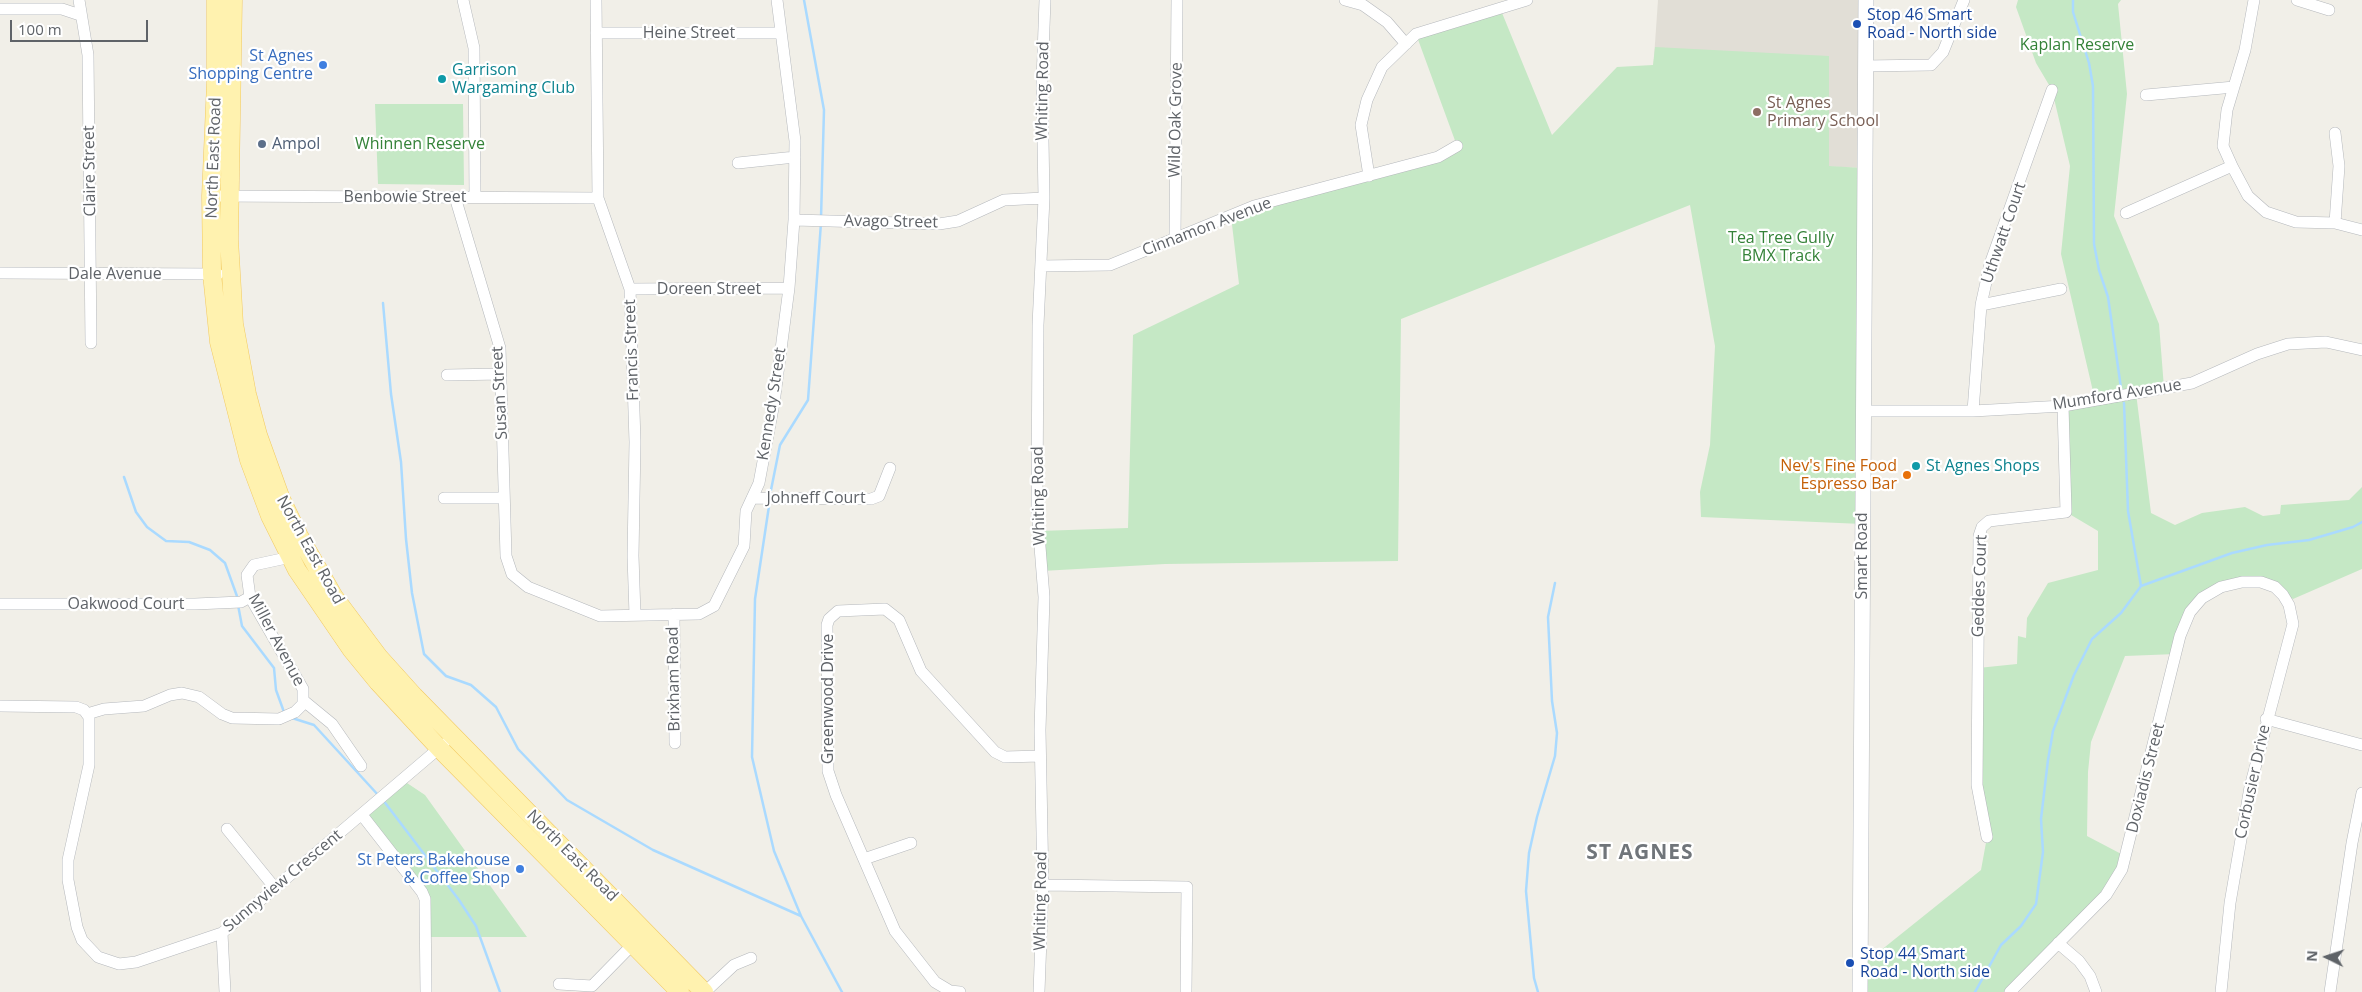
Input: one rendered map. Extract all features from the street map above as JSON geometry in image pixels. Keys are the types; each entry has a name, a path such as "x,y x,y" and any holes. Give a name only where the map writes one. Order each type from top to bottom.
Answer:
{"main road":[{"name":"North East Road","path":"216,0 216,83 211,196 212,274 218,342 249,460 270,516 291,557 351,649 378,682 440,749 680,992"},
{"path":"216,26 223,0"},
{"name":"North East Road","path":"233,0 229,196 230,274 234,324 247,394 270,469 299,536 317,569 351,621 414,696 704,992"},
{"name":"Smart Road","path":"1860,992 1866,0"}],"street":[{"name":"Claire Street","path":"79,0 88,55 91,343"},
{"path":"463,0 474,48 475,197"},
{"name":"Francis Street","path":"596,0 598,198 630,289 635,442 633,556 635,615"},
{"name":"Kennedy Street","path":"528,588 600,616 699,614 714,606 744,546 746,511 759,483 774,403 789,288 794,220 795,141 777,0"},
{"name":"Whiting Road","path":"1039,992 1043,885 1040,756 1044,596 1037,509 1044,198 1042,90 1045,0"},
{"name":"Wild Oak Grove","path":"1174,239 1177,0"},
{"path":"1345,0 1363,5 1387,22 1406,44"},
{"path":"1369,176 1361,125 1367,100 1382,67 1416,34 1527,0"},
{"path":"1865,66 1931,65 1943,52 1964,0"},
{"path":"2254,0 2245,50 2227,110 2223,146 2232,166 2248,196 2266,212 2296,222 2335,223 2362,230"},
{"path":"2297,0 2329,10"},
{"path":"0,9 62,10 80,15"},
{"name":"Heine Street","path":"596,33 781,33"},
{"path":"2146,95 2234,86"},
{"name":"Uthwatt Court","path":"1973,410 1981,304 1990,264 2052,90"},
{"path":"2335,223 2339,166 2336,133"},
{"name":"Cinnamon Avenue","path":"1041,266 1110,265 1254,206 1438,157 1457,146"},
{"path":"738,163 795,157"},
{"path":"2126,213 2232,166"},
{"name":"Benbowie Street","path":"211,196 598,198"},
{"name":"Susan Street","path":"455,197 500,348 506,556 512,574 528,588"},
{"name":"Avago Street","path":"794,220 939,224 958,221 1004,200 1044,198"},
{"name":"Dale Avenue","path":"0,273 230,274"},
{"name":"Doreen Street","path":"630,289 789,288"},
{"path":"1981,304 2061,289"},
{"name":"Mumford Avenue","path":"1863,411 1973,410 2063,406 2192,383 2258,354 2288,344 2326,342 2362,350"},
{"path":"447,375 500,374"},
{"name":"Geddes Court","path":"1987,837 1977,785 1979,536 1982,527 1989,521 2066,512 2063,406"},
{"name":"Johneff Court","path":"752,498 871,499 879,496 890,468"},
{"path":"444,498 504,498"},
{"name":"Miller Avenue","path":"88,714 104,709 144,706 170,695 182,693 199,696 229,717 288,717 301,707 304,701 302,687 241,600 249,569 259,563 291,557"},
{"name":"Doxiadis Street","path":"2010,992 2106,895 2122,869 2186,619 2202,598 2220,587 2242,582 2268,584"},
{"name":"Corbusier Drive","path":"2221,992 2236,862 2250,787 2266,719 2293,624 2290,605 2283,594 2268,584"},
{"name":"Oakwood Court","path":"0,604 241,600"},
{"name":"Greenwood Drive","path":"960,992 950,991 935,982 895,931 828,771 827,625 829,619 838,611 885,609 899,620 921,671 996,752 1005,757 1040,756"},
{"name":"Brixham Road","path":"674,614 675,743"},
{"path":"304,701 332,724 361,766"},
{"path":"0,706 76,707 88,714"},
{"name":"Sunnyview Crescent","path":"88,714 90,723 88,770 67,873 74,914 82,940 91,951 101,958 126,964 222,933 387,795 454,736"},
{"path":"2266,719 2362,744"},
{"path":"2330,992 2352,843 2362,792"},
{"path":"362,815 422,892 425,899 426,992"},
{"path":"227,829 275,888"},
{"path":"864,860 911,843"},
{"path":"1043,885 1187,887 1186,992"},
{"path":"559,984 592,986 645,931"},
{"path":"222,933 225,992"},
{"path":"2058,943 2079,961 2090,976 2096,992"},
{"path":"704,992 734,965 751,958"}],"shaded area":[{"name":"St Agnes Primary School","path":"1658,0 1866,0 1864,168 1647,159"}],"green space":[{"name":"Kaplan Reserve","path":"2018,0 2121,0 2118,4 2127,94 2114,216 2159,324 2164,388 2136,393 2151,513 2175,525 2202,513 2245,507 2263,516 2280,514 2281,505 2349,500 2362,487 2362,569 2293,599 2268,584 2220,587 2194,608 2176,654 2125,656 2091,742 2088,772 2087,836 2127,857 2114,883 2010,992 1860,992 1860,967 1981,870 1987,837 1977,785 1978,668 2017,664 2018,636 2026,638 2027,618 2048,583 2098,570 2098,531 2066,512 2063,406 2095,400 2061,254 2070,166 2052,90 2036,63 2016,7"},
{"name":"Tea Tree Gully BMX Track","path":"1500,8 1552,135 1617,67 1653,65 1655,47 1829,56 1829,166 1864,168 1862,524 1701,517 1700,492 1710,445 1715,346 1690,205 1401,319 1398,561 1165,564 1042,571 1039,531 1128,528 1133,335 1239,284 1231,216 1457,146 1416,34"},
{"name":"Whinnen Reserve","path":"375,104 463,104 464,185 378,184"},
{"path":"404,781 425,795 527,937 425,937 425,899 362,815"}],"waterway":[{"path":"804,0 824,110 821,218"},
{"path":"2073,0 2073,12 2089,63 2093,86 2094,244 2099,270 2108,297 2121,388"},
{"path":"771,490 780,445 808,400 821,223"},
{"path":"383,303 391,394 401,462 412,593 424,654 446,676 471,685 496,707 518,749 567,800 653,850 801,916"},
{"path":"1975,992 2001,945 2021,926 2036,904 2043,852 2041,819 2048,760 2053,731 2074,675 2092,639 2121,613 2141,586 2128,511 2124,403"},
{"path":"124,477 136,512 147,527 166,541 189,542 210,550 225,563 238,599"},
{"path":"769,506 755,599 752,757 774,851 801,916 842,992"},
{"path":"2141,586 2232,553 2267,545 2309,540 2353,527 2362,522"},
{"path":"1538,992 1534,978 1526,891 1529,853 1537,817 1555,756 1557,733 1552,701 1548,617 1555,583"},
{"path":"238,605 242,626 274,668 276,690 284,712"},
{"path":"292,718 314,725 379,796"},
{"path":"383,800 459,900 476,926 500,992"}],"place":[{"name":"Stop 46 Smart Road - North side","path":"1857,24"},
{"name":"St Agnes Shopping Centre","path":"323,65"},
{"name":"Garrison Wargaming Club","path":"442,79"},
{"name":"St Agnes Primary School","path":"1757,112"},
{"name":"Ampol","path":"262,144"},
{"name":"St Agnes Shops","path":"1916,466"},
{"name":"Nev's Fine Food Espresso Bar","path":"1907,475"},
{"name":"St Peters Bakehouse & Coffee Shop","path":"520,869"},
{"name":"Stop 44 Smart Road - North side","path":"1850,963"}],"district":[{"name":"ST AGNES","path":"1640,853"}]}
